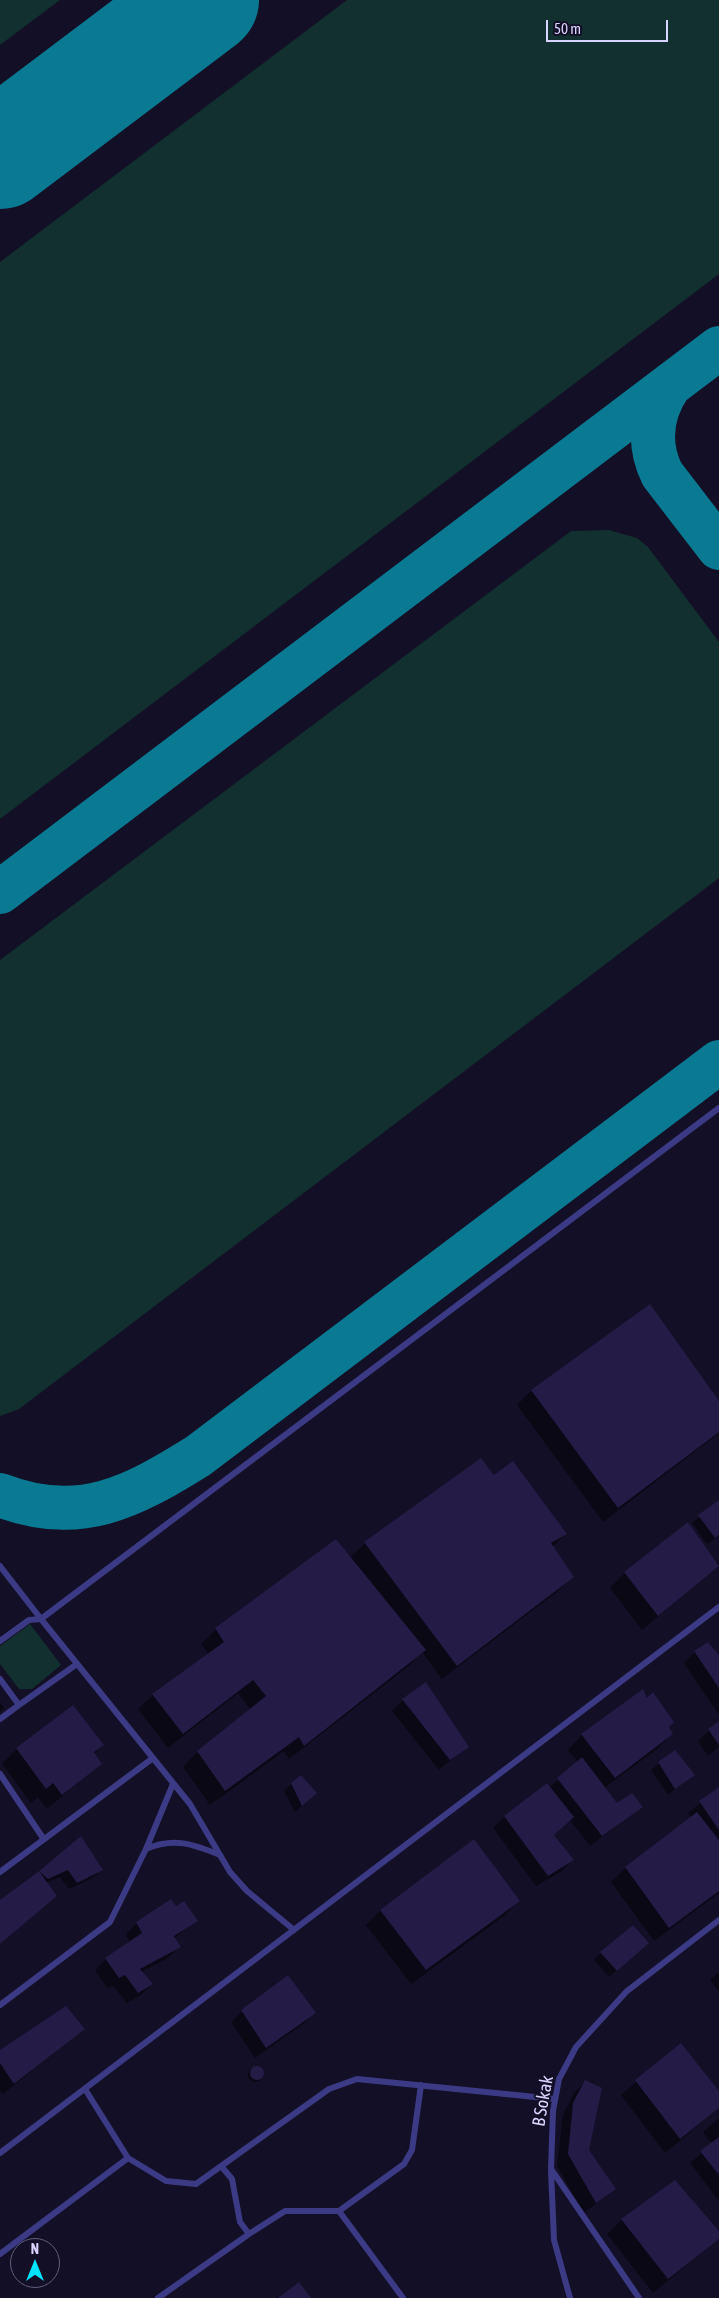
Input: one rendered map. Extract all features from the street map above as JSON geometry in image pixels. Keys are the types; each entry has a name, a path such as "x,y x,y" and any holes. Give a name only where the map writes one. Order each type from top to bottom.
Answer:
{"lane":[{"path":"0,1641 29,1620 41,1619 719,1108"},
{"path":"0,1566 190,1804 230,1872 247,1891 294,1930"},
{"path":"0,2153 719,1607"},
{"path":"0,1719 77,1664"},
{"path":"0,1679 18,1706"},
{"path":"0,1872 153,1758"},
{"path":"0,1774 44,1838"},
{"path":"0,2005 110,1922 146,1849 173,1784"},
{"path":"146,1849 161,1842 178,1842 196,1845 220,1855"},
{"name":"B Sokak","path":"570,2298 554,2240 551,2169 558,2079 576,2047 626,1992 719,1920"},
{"path":"85,2088 128,2158 166,2181 196,2184 329,2088 357,2079 555,2099"},
{"path":"158,2298 285,2211 339,2211 404,2164 412,2150 421,2085"},
{"path":"0,2254 128,2158"},
{"path":"221,2166 232,2179 240,2222 249,2234"},
{"path":"551,2169 639,2298"},
{"path":"339,2211 403,2298"}],"green space":[{"path":"0,0 60,0 0,45"},
{"path":"347,0 719,0 719,274 0,819 0,262"},
{"path":"609,530 637,538 648,547 719,642 719,878 19,1409 0,1416 0,960 571,531"},
{"path":"30,1624 61,1665 32,1689 19,1689 0,1664 0,1646"}],"building":[{"path":"650,1304 719,1401 719,1432 618,1508 531,1390"},
{"path":"481,1458 494,1475 513,1461 567,1534 551,1543 574,1577 457,1666 364,1542"},
{"path":"719,1500 719,1535 715,1538 698,1515"},
{"path":"688,1522 719,1566 658,1616 624,1572"},
{"path":"336,1539 426,1650 304,1746 299,1737 225,1791 197,1751 266,1696 253,1680 183,1734 152,1694 224,1642 215,1628"},
{"path":"708,1642 719,1655 719,1688 694,1651"},
{"path":"426,1682 469,1747 450,1760 402,1699"},
{"path":"643,1689 647,1698 653,1692 674,1722 669,1727 673,1734 615,1778 581,1734"},
{"path":"73,1705 104,1745 94,1752 102,1764 62,1795 53,1783 46,1789 16,1748"},
{"path":"719,1721 719,1745 708,1729"},
{"path":"675,1750 695,1775 675,1789 658,1762"},
{"path":"582,1757 617,1803 632,1793 643,1807 602,1836 557,1778"},
{"path":"301,1775 317,1793 302,1806 291,1783"},
{"path":"547,1783 574,1817 554,1835 574,1860 548,1876 504,1816"},
{"path":"719,1787 719,1830 699,1801"},
{"path":"697,1812 719,1840 719,1891 669,1928 625,1867"},
{"path":"81,1836 103,1870 77,1883 68,1870 48,1879 39,1871"},
{"path":"474,1839 520,1901 426,1970 380,1910"},
{"path":"39,1871 57,1896 0,1944 0,1900"},
{"path":"171,1899 176,1906 184,1901 198,1921 174,1936 181,1947 140,1969 153,1984 138,1993 125,1975 119,1978 105,1958 142,1933 136,1922"},
{"path":"633,1925 649,1943 617,1971 600,1952"},
{"path":"288,1975 316,2013 266,2048 241,2010"},
{"path":"66,2006 85,2029 14,2084 0,2063 0,2050"},
{"path":"681,2043 719,2091 719,2108 680,2139 635,2080"},
{"path":"257,2066 262,2068 264,2073 262,2078 257,2080 252,2078 250,2073 252,2068"},
{"path":"585,2080 602,2088 589,2150 616,2189 596,2203 568,2154 573,2103"},
{"path":"719,2137 719,2175 700,2151"},
{"path":"675,2180 719,2231 719,2239 668,2279 621,2219"},
{"path":"299,2282 311,2298 278,2298"}],"taxiway":[{"path":"0,892 719,348"},
{"path":"670,385 659,406 653,428 654,451 657,462 662,474 719,548"},
{"path":"0,1495 28,1504 55,1508 80,1507 127,1495 174,1471 198,1456 719,1062"}],"runway":[{"path":"0,154 204,0"}]}
